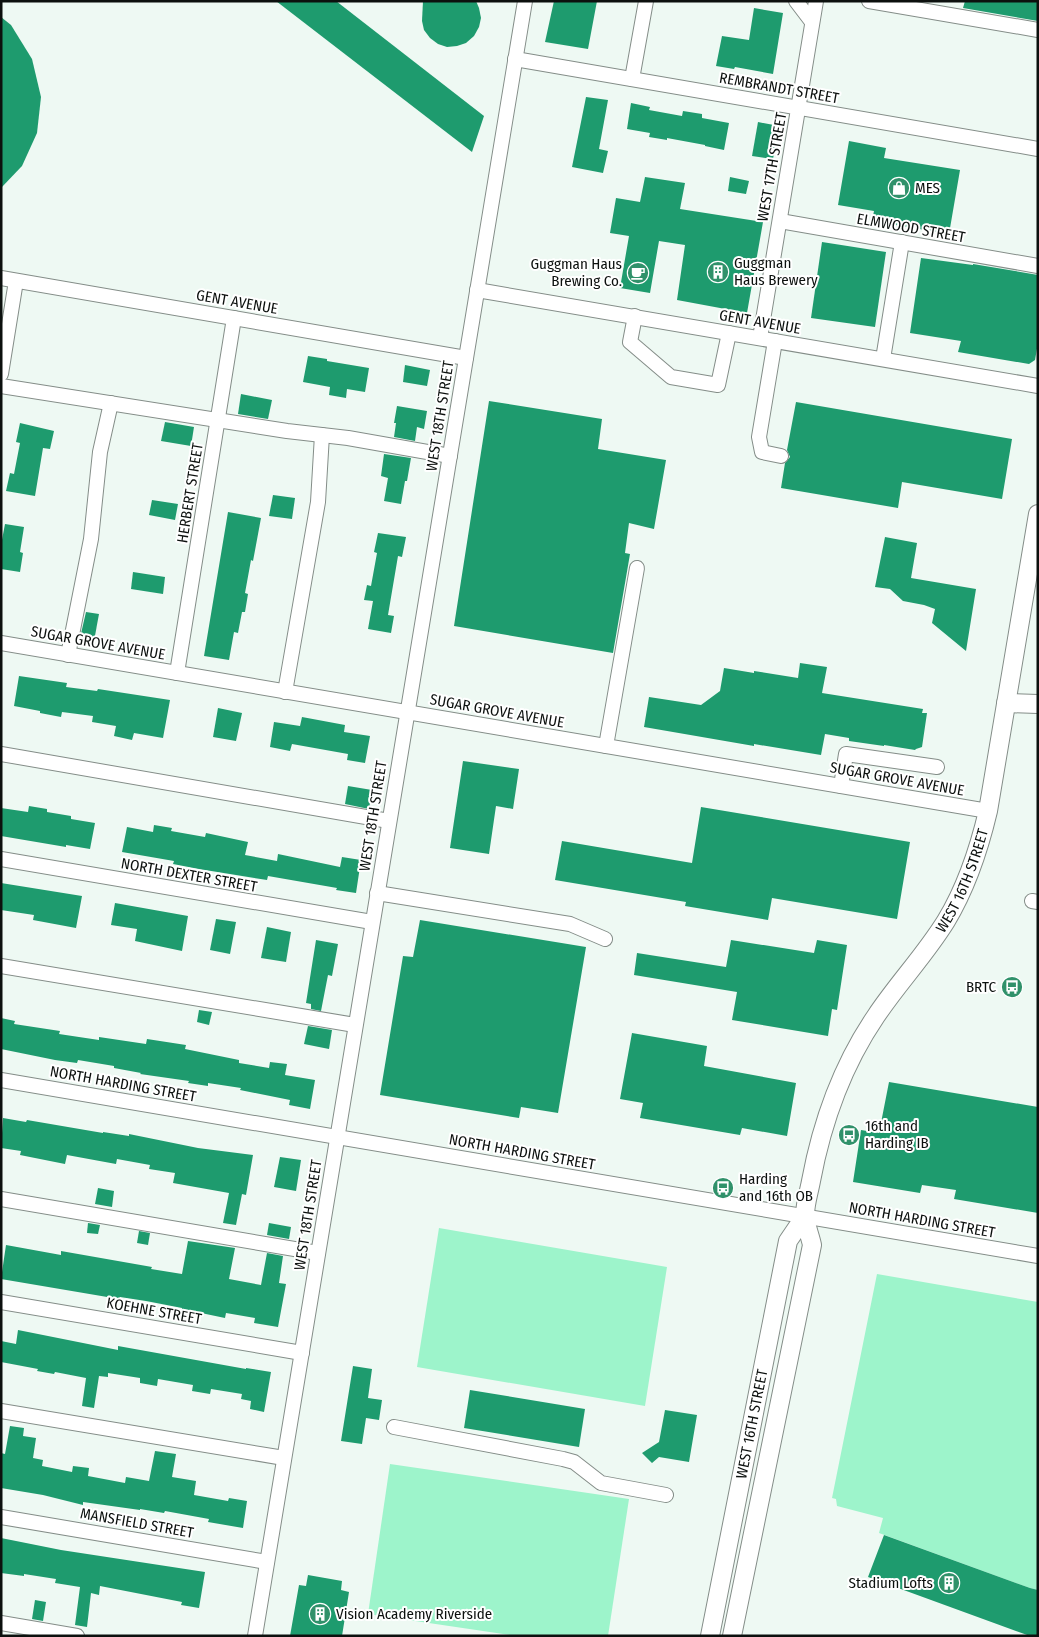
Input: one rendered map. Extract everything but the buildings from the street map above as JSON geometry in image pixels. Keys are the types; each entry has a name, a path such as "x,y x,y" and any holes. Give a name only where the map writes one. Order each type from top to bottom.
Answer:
{"main road":[{"name":"WEST 16TH STREET","path":"732,1636 812,1244 805,1216 817,1148 826,1117 851,1057 879,1010 893,990 927,950 945,922 973,863 988,811 1038,514"},
{"path":"1006,703 1038,704"},
{"name":"WEST 16TH STREET","path":"710,1636 788,1241 805,1216"}],"street":[{"name":"WEST 18TH STREET","path":"255,1636 525,1"},
{"path":"632,79 646,1"},
{"path":"796,1 812,22"},
{"name":"WEST 17TH STREET","path":"760,338 816,1"},
{"path":"869,1 1038,30"},
{"name":"REMBRANDT STREET","path":"515,59 1038,149"},
{"name":"ELMWOOD STREET","path":"780,221 1038,266"},
{"path":"883,359 902,242"},
{"name":"GENT AVENUE","path":"1,278 466,358"},
{"path":"1,374 16,281"},
{"name":"GENT AVENUE","path":"477,290 1038,386"},
{"path":"635,316 630,342 671,377 718,385 729,333"},
{"name":"HERBERT STREET","path":"177,673 234,318"},
{"path":"775,341 759,437 762,452 781,456"},
{"path":"1,386 287,431 348,438 450,456"},
{"path":"68,655 91,539 100,452 111,403"},
{"path":"285,692 318,502 322,435"},
{"path":"606,746 637,568"},
{"name":"SUGAR GROVE AVENUE","path":"1,643 988,811"},
{"path":"1,754 389,821"},
{"path":"841,786 846,754 937,767"},
{"name":"NORTH DEXTER STREET","path":"1,859 372,922"},
{"path":"377,893 570,924 605,939"},
{"path":"1,966 355,1025"},
{"name":"NORTH HARDING STREET","path":"1,1080 1038,1256"},
{"path":"1,1199 318,1253"},
{"name":"KOEHNE STREET","path":"1,1302 302,1353"},
{"path":"1,1412 284,1458"},
{"path":"394,1427 563,1459 574,1462 601,1483 666,1495"},
{"name":"MANSFIELD STREET","path":"1,1516 267,1562"},
{"path":"1,1622 77,1636"}],"green space":[{"path":"439,1228 667,1267 645,1406 417,1367"},
{"path":"877,1274 1038,1302 1038,1590 879,1533 883,1518 837,1506 836,1499 832,1498"},
{"path":"390,1464 629,1499 608,1636 516,1636 368,1614"}],"place":[{"name":"MES","path":"899,188"},
{"name":"Guggman Haus Brewery","path":"718,272"},
{"name":"Guggman Haus Brewing Co.","path":"638,273"},
{"name":"BRTC","path":"1012,987"},
{"name":"16th and Harding IB","path":"849,1135"},
{"name":"Harding and 16th OB","path":"723,1188"},
{"name":"Stadium Lofts","path":"949,1583"},
{"name":"Vision Academy Riverside","path":"320,1614"}]}
